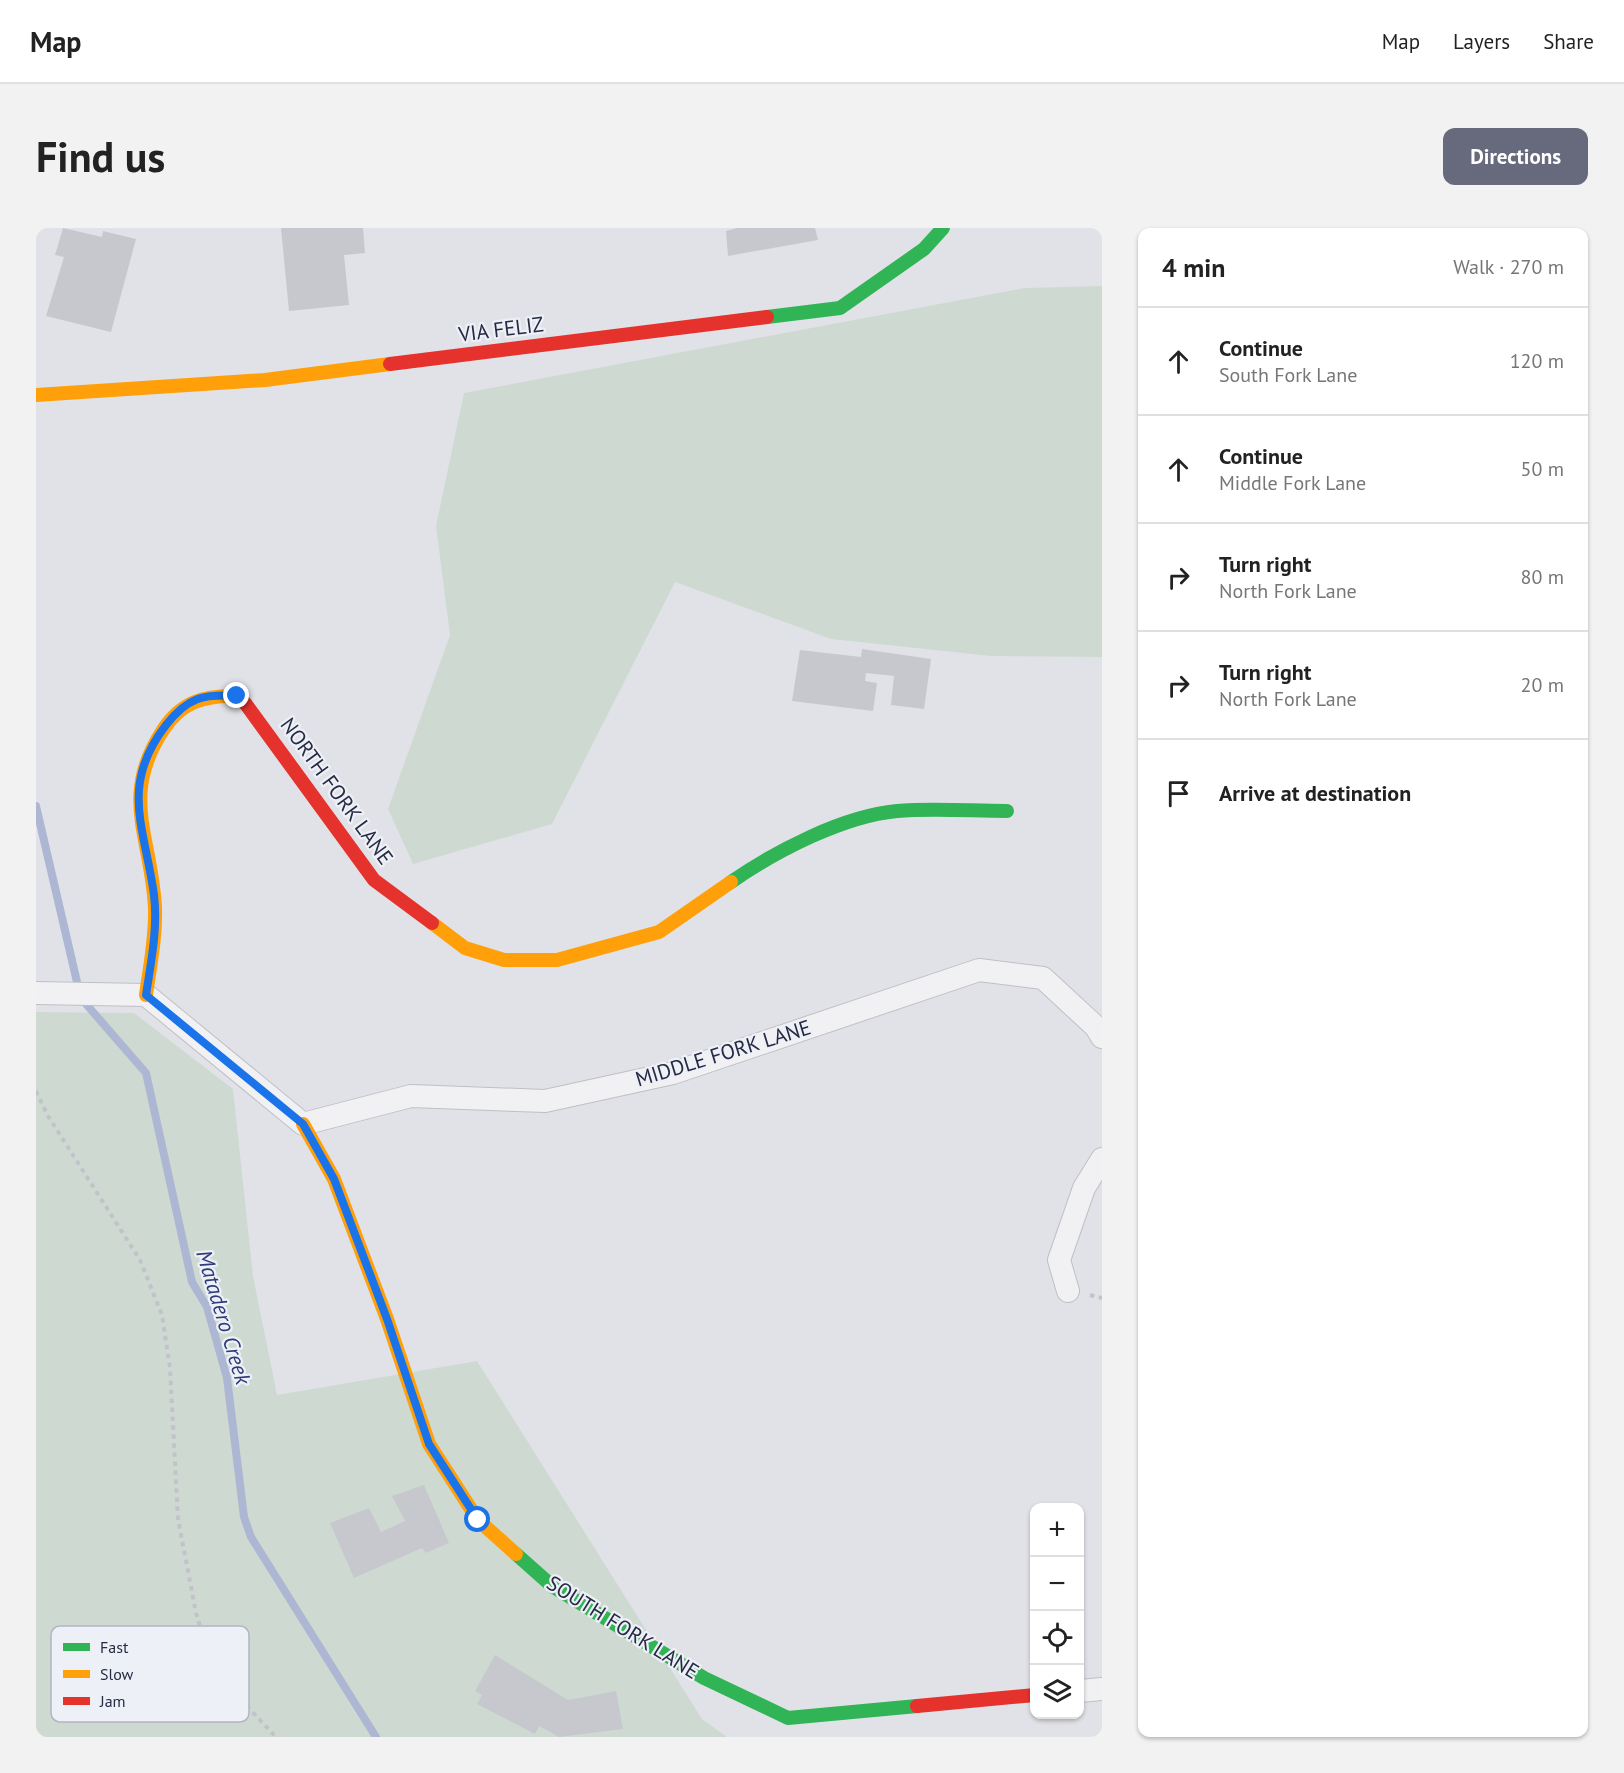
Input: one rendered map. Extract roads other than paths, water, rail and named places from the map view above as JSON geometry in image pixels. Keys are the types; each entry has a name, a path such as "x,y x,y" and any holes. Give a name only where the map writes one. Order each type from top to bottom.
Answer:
{"street":[{"name":"VIA FELIZ","path":"36,395 265,380 840,308 924,249 943,228"},
{"name":"NORTH FORK LANE","path":"146,995 155,937 154,895 141,832 139,776 156,738 180,707 207,694 237,696 252,710 374,880 465,948 504,960 557,960 659,932 748,870 844,821 897,811 1007,812"},
{"name":"MIDDLE FORK LANE","path":"303,1124 411,1096 545,1101 673,1072 979,970 1043,978 1096,1027 1102,1037"},
{"path":"36,993 146,995 303,1124"},
{"name":"SOUTH FORK LANE","path":"303,1124 334,1179 387,1319 429,1444 478,1520 552,1586 704,1678 788,1718 1030,1695"},
{"path":"1068,1291 1059,1260 1084,1188 1102,1159"},
{"path":"1084,1691 1102,1689"}],"waterway":[{"name":"Matadero Creek","path":"36,806 77,982"},
{"name":"Matadero Creek","path":"86,1004 146,1073 192,1282 207,1307 227,1378 244,1517 251,1537 376,1737"}]}
